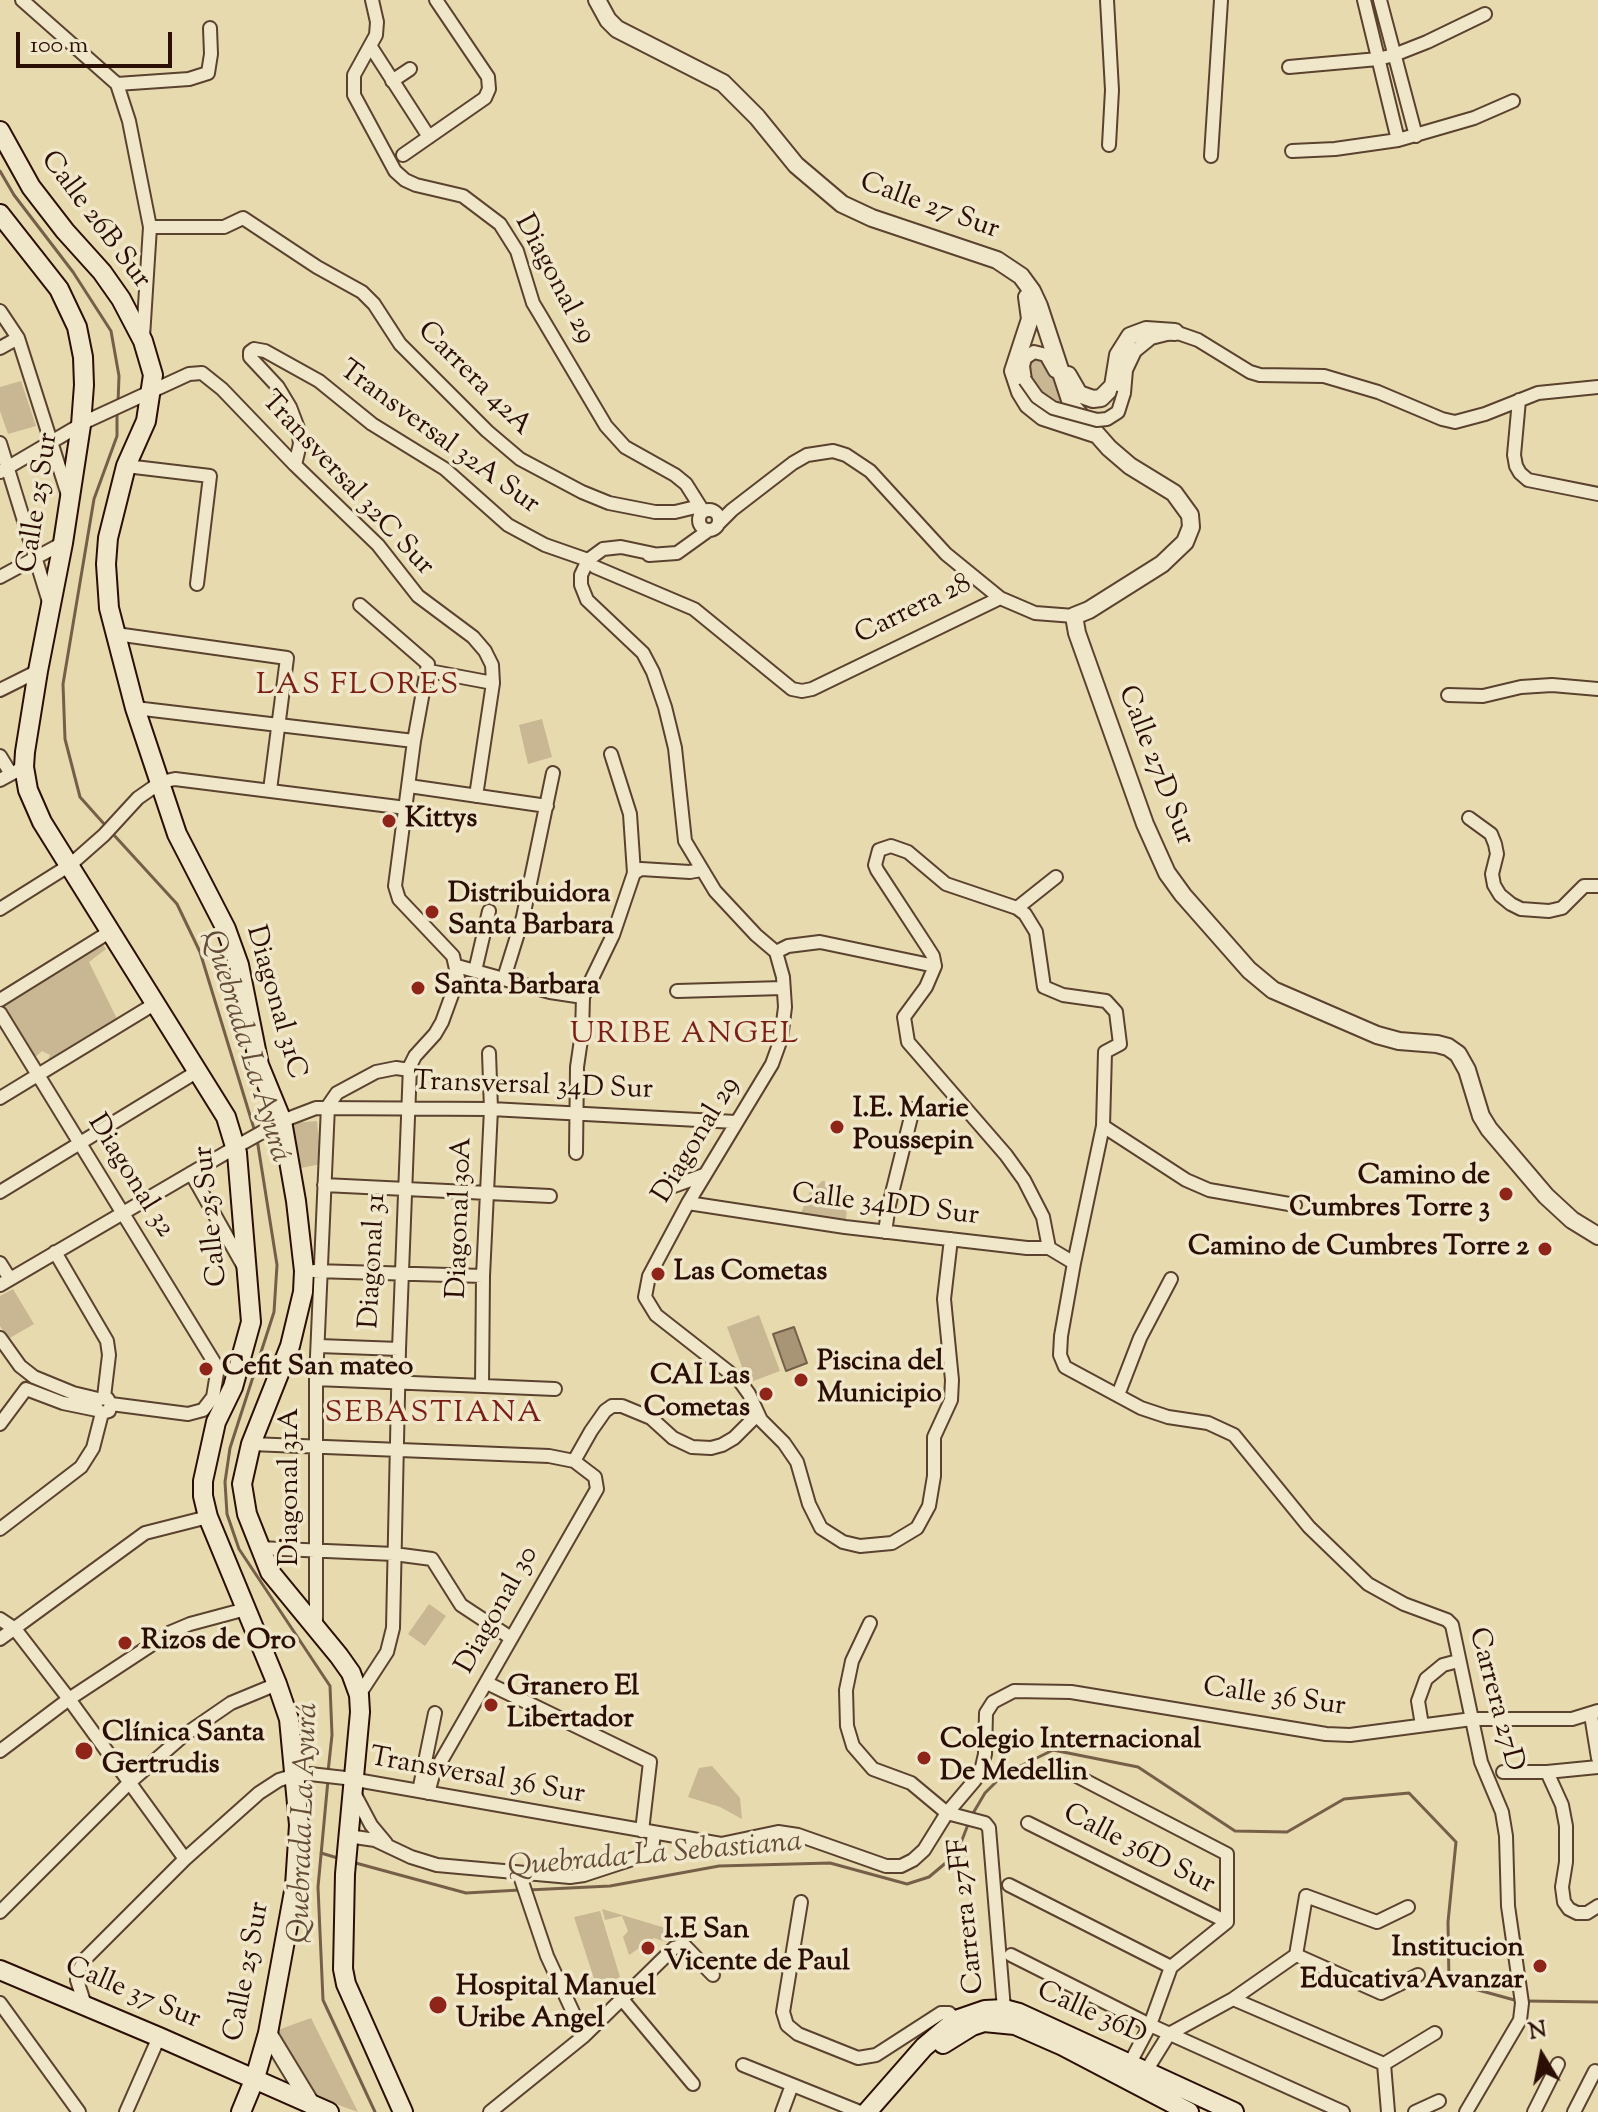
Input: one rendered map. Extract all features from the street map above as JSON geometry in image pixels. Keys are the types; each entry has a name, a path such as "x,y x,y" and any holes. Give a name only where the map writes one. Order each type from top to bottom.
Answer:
{"main road":[{"name":"Calle 26B Sur","path":"0,131 31,187 121,299 143,341 153,375 148,392"},
{"name":"Calle 25 Sur","path":"0,214 59,289 77,327 83,357 86,422 38,671 8,773 33,806 243,1143 246,1270 251,1322 233,1387 216,1422 203,1481 203,1496 208,1517 277,1684 303,1774 298,1856 268,2033 241,2112"},
{"name":"Diagonal 31C","path":"148,392 146,421 126,466 108,538 109,608 135,708 177,834 226,929 239,965 259,1065 313,1271 290,1346 251,1444 242,1484 247,1514 259,1548 281,1588 339,1656 351,1673 359,1695"},
{"path":"359,1695 347,1844 343,1937 346,1984 403,2112"},
{"name":"Calle 37 Sur","path":"0,1970 255,2078 306,2106 329,2112"},
{"name":"Calle 36D","path":"900,2084 924,2047 956,2020 985,2010 1004,2009 1019,2013 1234,2112"},
{"name":"Calle 36D","path":"900,2084 937,2047 972,2026 999,2022 1015,2025 1063,2046 1189,2112"},
{"path":"867,2112 900,2084"},
{"path":"882,2112 900,2084"}],"street":[{"path":"22,0 117,84 129,121 150,227 143,341"},
{"name":"Diagonal 29","path":"372,0 377,22 376,35 354,75 354,95 395,171 416,185 463,196 500,224 517,251 533,303 606,426 625,447 686,484 708,518"},
{"path":"403,155 485,98 489,89 488,77 436,0"},
{"name":"Calle 27 Sur","path":"597,0 617,29 723,83 815,184 853,211 997,260 1014,271 1032,291 1072,406 1109,448 1130,466 1174,493 1190,515 1191,527 1185,542 1162,564 1089,610 1074,616"},
{"path":"1107,0 1112,90 1109,145"},
{"path":"1211,156 1221,0"},
{"path":"1364,0 1398,140"},
{"path":"1380,0 1416,136"},
{"path":"1289,67 1394,55 1485,14"},
{"path":"117,84 189,79 208,73 210,28"},
{"path":"371,47 429,137"},
{"path":"392,81 410,69"},
{"path":"1292,151 1335,149 1416,136 1474,118 1513,101"},
{"path":"763,152 772,147 781,147"},
{"name":"Carrera 42A","path":"150,227 224,227 243,218 317,267 362,292 374,304 400,344 472,417 520,459 609,503 665,512 689,510 708,518"},
{"path":"1014,271 1024,286 1030,307 1024,351 1025,380"},
{"path":"1039,306 1075,389 1086,398 1093,399 1107,393 1113,386 1118,355 1130,336 1146,330 1175,332 1198,340 1260,375 1324,376 1378,392 1455,422 1551,391 1598,387"},
{"path":"0,311 18,338 69,500"},
{"path":"1024,351 1025,380 1037,397 1053,408 1097,420 1107,419 1118,412 1126,370 1135,351 1151,338 1175,332"},
{"path":"1052,349 1038,337 1028,339 1014,379 1028,405 1043,417 1096,434"},
{"path":"0,348 18,338"},
{"name":"Transversal 32A Sur","path":"295,465 300,444 298,428 278,387 250,357 254,349 265,351 319,381 372,424 445,469 508,525 545,545 592,563"},
{"path":"1024,351 1046,355 1067,395"},
{"name":"Transversal 32C Sur","path":"148,392 189,374 202,373 222,389 378,545 418,596 473,637 492,665 493,683"},
{"path":"4,466 21,460 86,422 148,392"},
{"path":"1519,400 1514,455 1520,473 1528,480 1598,494"},
{"path":"0,443 4,466 51,609"},
{"path":"935,966 820,942 788,946 776,952 733,912 701,870 685,841 675,748 653,672 635,645 592,606 584,594 581,575 603,549 677,553 694,543 708,518 732,510 807,455 833,451 846,455 870,471 946,554 1000,598"},
{"path":"126,466 210,476 197,584"},
{"path":"0,577 63,543"},
{"name":"Carrera 28","path":"592,563 694,609 792,689 802,691 812,689 1000,598 1035,613 1074,616"},
{"path":"0,1263 5,1282 275,1125 305,1111 328,1106 337,1093 376,1072 396,1068 410,1070 415,1056 442,1022 458,978 457,966 453,956 396,894 414,741 429,671 427,660 360,605"},
{"name":"Calle 27D Sur","path":"1074,616 1077,633 1154,847 1183,895 1249,970 1283,996 1377,1035 1399,1041 1437,1044 1458,1054 1489,1129 1523,1173 1546,1196 1572,1220 1598,1236"},
{"path":"116,634 287,658 270,790"},
{"path":"0,690 38,671"},
{"path":"429,671 493,683 476,796"},
{"path":"1448,695 1483,696 1521,687 1552,685 1598,689"},
{"path":"135,708 414,741"},
{"path":"576,1153 577,1067 583,997 613,935 634,873 630,814 611,754"},
{"path":"0,756 8,773"},
{"path":"504,978 523,917 553,773"},
{"path":"0,909 70,865 104,835 138,798 161,782 175,779 406,808"},
{"path":"409,786 547,806"},
{"path":"1469,818 1491,834 1497,854 1492,874 1494,885 1511,904 1521,909 1549,911 1562,908 1584,886 1598,886"},
{"path":"1049,1248 1043,1217 1024,1180 908,1042 904,1017 926,987 935,966 926,945 875,865 879,850 891,846 908,852 946,884 1017,908 1056,877"},
{"path":"634,873 641,869 701,870"},
{"name":"Carrera 27D","path":"1017,908 1025,914 1036,932 1044,987 1063,995 1106,1001 1116,1012 1120,1044 1105,1052 1103,1126 1074,1263 1060,1355 1065,1367 1141,1408 1168,1417 1208,1423 1234,1435 1309,1527 1368,1584 1452,1625 1481,1762 1502,1812 1506,1836 1508,1906 1522,2011 1513,2033 1468,2111"},
{"path":"475,971 489,911"},
{"path":"0,1000 111,931"},
{"name":"Diagonal 29","path":"776,952 785,1007 781,1039 772,1064 688,1203 649,1276 645,1297 656,1315 739,1380 765,1426 791,1452 815,1519 829,1536 860,1546 877,1546 906,1536 923,1520 933,1491 934,1437 951,1400 944,1299 951,1239"},
{"path":"457,966 550,992 583,997"},
{"path":"677,991 783,988"},
{"path":"0,1098 156,1003"},
{"name":"Diagonal 32","path":"0,1013 214,1362 217,1373 213,1397 203,1410 188,1414 102,1405"},
{"name":"Diagonal 30A","path":"482,1386 483,1276 491,1109 489,1053"},
{"name":"Diagonal 31","path":"359,1695 387,1652 391,1638 410,1070"},
{"path":"0,1192 198,1071"},
{"name":"Transversal 34D Sur","path":"328,1106 578,1112 736,1122"},
{"name":"Diagonal 31A","path":"316,1629 316,1379 319,1346 313,1271 324,1185 328,1106"},
{"path":"885,1232 913,1109"},
{"path":"1103,1126 1186,1180 1209,1190 1295,1205"},
{"path":"191,1173 246,1270"},
{"path":"660,1191 704,1175"},
{"path":"324,1185 550,1196"},
{"name":"Calle 34DD Sur","path":"688,1203 885,1232 1049,1248 1074,1263"},
{"path":"0,1529 81,1467 93,1448 102,1405 109,1355 107,1341 55,1252"},
{"path":"313,1271 483,1276"},
{"path":"1118,1395 1140,1338 1171,1279"},
{"path":"0,1338 20,1366 34,1377 102,1405"},
{"path":"319,1346 399,1349"},
{"path":"316,1379 555,1389"},
{"path":"0,1424 26,1389 63,1403 102,1405"},
{"path":"251,1444 549,1456 574,1461 598,1421 612,1406 622,1406 651,1418 673,1438 692,1447 722,1445 734,1438 758,1414"},
{"name":"Diagonal 30","path":"423,1792 428,1774 487,1683 597,1489 593,1474 574,1461"},
{"path":"0,1639 145,1533 208,1517"},
{"path":"259,1548 394,1554 432,1559 461,1605 511,1638"},
{"path":"0,1751 69,1699 171,1632 246,1609"},
{"path":"0,1619 15,1629 69,1699 185,1859"},
{"path":"870,1623 852,1661 846,1690 847,1726 853,1746 873,1769 911,1783 950,1814"},
{"path":"1422,1725 1418,1701 1426,1679 1443,1665 1458,1661"},
{"path":"347,1844 375,1840 437,1865 556,1877 584,1875 649,1853 650,1762 487,1683"},
{"path":"0,1912 129,1783 183,1736 231,1703 277,1684"},
{"name":"Calle 36 Sur","path":"993,1702 1003,1695 1025,1689 1071,1692 1326,1734 1350,1735 1472,1719 1553,1720 1594,1713"},
{"name":"Carrera 27FF","path":"993,1702 986,1713 982,1767 950,1814 985,1823 991,1835 1004,2009"},
{"path":"428,1774 435,1713"},
{"path":"1594,1713 1598,1758"},
{"path":"1503,1772 1598,1767"},
{"path":"1065,1770 1227,1854 1227,1922 1171,1967 1150,2025 1142,2069"},
{"path":"1547,1772 1549,1783 1562,1805 1566,1826 1564,1902 1577,1913 1587,1913 1598,1906"},
{"path":"85,2005 77,1980 80,1966 185,1859 259,1793 279,1780 303,1774"},
{"name":"Transversal 36 Sur","path":"303,1774 721,1844 778,1832 798,1835 886,1866 901,1866 913,1860 950,1814"},
{"path":"352,1784 371,1825 389,1845"},
{"name":"Calle 36D Sur","path":"1028,1823 1227,1922"},
{"path":"519,1873 547,1956 584,2036"},
{"path":"1009,1885 1171,1967"},
{"path":"1142,2069 1169,2034 1233,1999 1296,1955 1306,1896 1377,1922 1408,1907"},
{"path":"801,1902 783,2012 787,2025 798,2034 858,2058 876,2055 941,2013 949,2013 956,2020"},
{"path":"490,2112 584,2036 679,1946 684,1945 713,1975"},
{"path":"1011,1955 1169,2034 1343,2112"},
{"path":"1296,1955 1381,1993 1418,1975"},
{"path":"621,1998 693,2084"},
{"path":"1233,1999 1384,2064"},
{"path":"0,2003 79,2112"},
{"path":"268,2033 306,2106"},
{"path":"1384,2064 1435,2033"},
{"path":"126,2112 159,2037"},
{"path":"1384,2064 1388,2112"},
{"path":"1534,2112 1558,2064"},
{"path":"743,2065 860,2112"},
{"path":"1574,2112 1595,2071"},
{"path":"782,2112 792,2085"},
{"path":"1415,2112 1439,2101"}],"shaded area":[{"path":"1041,357 1046,362 1062,403 1045,395 1032,378 1028,363 1033,358"},
{"path":"21,381 36,426 8,434 0,411 0,387"},
{"path":"542,719 552,757 528,764 519,725"},
{"path":"102,943 106,949 89,962 119,1023 46,1066 50,1055 42,1051 32,1060 0,1006"},
{"path":"317,1121 321,1164 301,1168 293,1123"},
{"path":"822,1181 833,1191 848,1192 846,1220 801,1213 813,1184 817,1186"},
{"path":"13,1289 34,1324 8,1339 0,1326 0,1296"},
{"path":"759,1315 780,1371 748,1383 727,1327"},
{"path":"794,1327 807,1363 786,1371 773,1334"},
{"path":"429,1604 446,1616 425,1646 408,1634"},
{"path":"712,1766 740,1798 742,1819 720,1807 688,1797 699,1768"},
{"path":"602,1909 672,1930 666,1942 654,1938 629,1955 623,1937 628,1931 622,1916 605,1920"},
{"path":"600,1911 620,1977 597,1988 574,1917"},
{"path":"311,2018 358,2112 316,2097 275,2031"}],"waterway":[{"name":"Quebrada La Ayurá","path":"0,171 14,195 73,272 111,331 119,376 118,403"},
{"name":"Quebrada La Ayurá","path":"105,825 80,797 65,739 63,684 94,499 117,436 117,411"},
{"name":"Quebrada La Ayurá","path":"113,834 177,904 200,952 255,1132"},
{"name":"Quebrada La Ayurá","path":"257,1139 277,1265 274,1312 230,1448 225,1482 227,1514 239,1549 330,1686 332,1735 328,1772"},
{"name":"Quebrada La Sebastiana","path":"972,1815 985,1793 1004,1774 1053,1750 1138,1767 1235,1831 1287,1832 1344,1799 1409,1793 1456,1842 1448,1922 1449,1982 1518,2001"},
{"name":"Quebrada La Ayurá","path":"328,1780 318,1887 323,2000 375,2112"},
{"name":"Quebrada La Sebastiana","path":"528,1890 610,1886 719,1866 830,1863 907,1884 929,1877 948,1861 969,1822"},
{"name":"Quebrada La Sebastiana","path":"321,1853 341,1859"},
{"name":"Quebrada La Sebastiana","path":"352,1862 466,1893 520,1890"},
{"name":"Quebrada La Sebastiana","path":"1525,2001 1598,2002"}],"place":[{"name":"Kittys","path":"389,821"},
{"name":"Distribuidora Santa Barbara","path":"432,912"},
{"name":"Santa Barbara","path":"418,988"},
{"name":"I.E. Marie Poussepin","path":"837,1127"},
{"name":"Camino de Cumbres Torre 3","path":"1506,1194"},
{"name":"Camino de Cumbres Torre 2","path":"1545,1249"},
{"name":"Las Cometas","path":"658,1274"},
{"name":"Cefit San mateo","path":"206,1369"},
{"name":"Piscina del Municipio","path":"801,1380"},
{"name":"CAI Las Cometas","path":"766,1394"},
{"name":"Rizos de Oro","path":"125,1643"},
{"name":"Granero El Libertador","path":"491,1705"},
{"name":"Clínica Santa Gertrudis","path":"84,1751"},
{"name":"Colegio Internacional De Medellin","path":"924,1758"},
{"name":"I.E San Vicente de Paul","path":"648,1948"},
{"name":"Institucion Educativa Avanzar","path":"1540,1966"},
{"name":"Hospital Manuel Uribe Angel","path":"438,2005"}],"district":[{"name":"LAS FLORES","path":"358,688"},
{"name":"URIBE ANGEL","path":"685,1037"},
{"name":"SEBASTIANA","path":"434,1416"}]}
